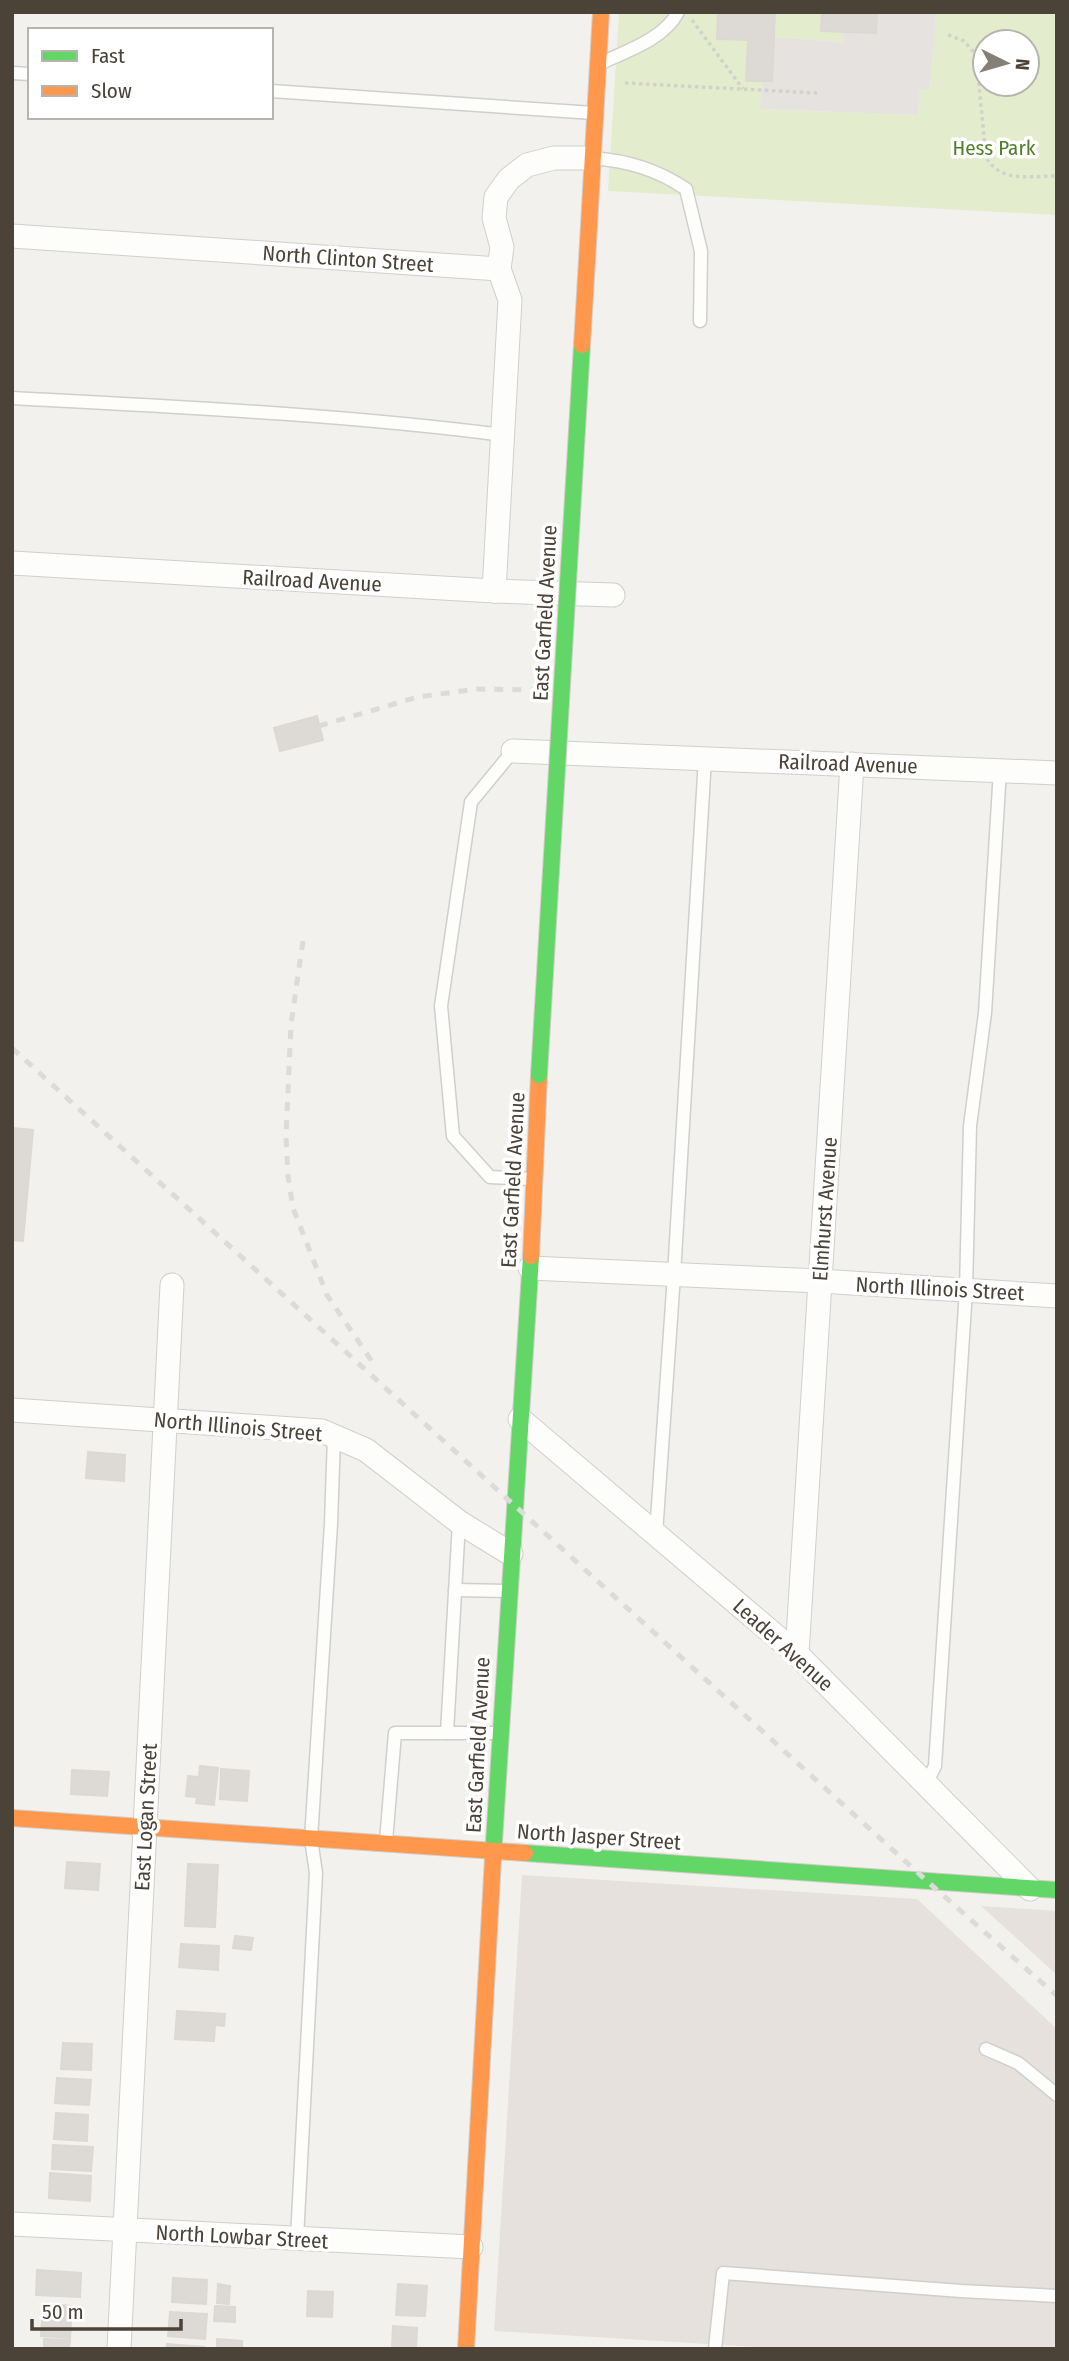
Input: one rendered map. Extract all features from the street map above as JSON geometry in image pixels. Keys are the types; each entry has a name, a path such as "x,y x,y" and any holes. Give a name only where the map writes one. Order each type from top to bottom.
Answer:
{"street":[{"name":"East Garfield Avenue","path":"466,2349 601,12"},
{"path":"494,591 510,300 499,269 502,247 494,218 496,197 509,179 527,165 554,158 592,158"},
{"name":"North Clinton Street","path":"12,236 499,269"},
{"name":"Railroad Avenue","path":"12,563 494,591 613,595"},
{"name":"Railroad Avenue","path":"513,751 1057,773"},
{"name":"Elmhurst Avenue","path":"797,1654 852,764"},
{"name":"North Illinois Street","path":"530,1268 1057,1296"},
{"name":"East Logan Street","path":"118,2349 172,1285"},
{"name":"North Illinois Street","path":"12,1410 322,1431 366,1450 459,1522 510,1554"},
{"name":"Leader Avenue","path":"520,1419 797,1654 1030,1889"},
{"name":"North Jasper Street","path":"12,1818 1057,1891"},
{"name":"North Lowbar Street","path":"12,2224 471,2247"}],"lane":[{"path":"597,64 640,45 672,23 678,12"},
{"path":"273,91 594,113"},
{"path":"592,158 643,166 686,189 701,251 699,321"},
{"path":"12,398 206,409 503,435"},
{"path":"513,751 471,802 441,1006 453,1136 490,1177 534,1179"},
{"path":"656,1534 705,758"},
{"path":"926,1784 935,1766 966,1290 970,1126 985,1013 1000,771"},
{"path":"297,2239 316,1873 311,1839 334,1436"},
{"path":"447,1733 459,1522"},
{"path":"455,1590 508,1591"},
{"path":"386,1844 395,1733 500,1733"},
{"path":"986,2049 1018,2063 1057,2095"},
{"path":"715,2349 723,2273 1057,2296"}],"path":[{"path":"691,18 743,89"},
{"path":"948,35 964,41 976,55 986,157 992,169 1007,175 1057,176"},
{"path":"625,83 817,93"}],"shaded area":[{"path":"877,12 936,12 930,89 919,89 918,115 760,109 763,81 774,37 843,42 844,32"},
{"path":"522,1875 917,1899 1057,2029 1057,2349 789,2349 494,2331"},
{"path":"981,1906 1057,1911 1057,1975"}],"green space":[{"name":"Hess Park","path":"619,12 718,12 717,39 748,40 763,81 761,109 918,115 919,88 930,88 936,12 1057,12 1057,215 608,191"},
{"path":"775,12 822,12 844,32 844,42 774,37"}],"building":[{"path":"718,12 775,12 772,81 746,81 748,40 717,39"},
{"path":"822,12 877,12 876,33 821,31"},
{"path":"317,716 323,740 280,751 274,728"},
{"path":"12,1128 33,1130 23,1241 12,1240"},
{"path":"88,1452 125,1455 124,1481 86,1478"},
{"path":"200,1766 218,1768 214,1805 196,1803 197,1797 186,1796 188,1776 199,1777"},
{"path":"221,1769 249,1771 247,1801 220,1799"},
{"path":"72,1770 109,1772 107,1796 71,1794"},
{"path":"67,1862 100,1864 98,1890 65,1888"},
{"path":"188,1864 218,1865 215,1927 185,1926"},
{"path":"235,1936 253,1938 251,1950 233,1948"},
{"path":"181,1944 219,1946 218,1970 179,1967"},
{"path":"177,2011 225,2014 224,2026 215,2025 214,2041 175,2039"},
{"path":"63,2043 92,2044 91,2070 61,2069"},
{"path":"57,2078 91,2080 89,2105 55,2103"},
{"path":"56,2113 88,2115 87,2141 54,2139"},
{"path":"53,2145 93,2147 91,2171 52,2169"},
{"path":"50,2173 91,2176 90,2201 49,2198"},
{"path":"37,2270 81,2273 80,2297 36,2295"},
{"path":"173,2278 207,2280 206,2304 172,2302"},
{"path":"218,2284 230,2286 229,2304 217,2303"},
{"path":"398,2284 427,2286 425,2316 396,2315"},
{"path":"308,2291 333,2292 332,2317 307,2316"},
{"path":"43,2304 72,2306 70,2338 41,2336"},
{"path":"215,2306 235,2307 235,2322 214,2321"},
{"path":"170,2312 207,2314 205,2339 168,2336"},
{"path":"393,2326 417,2328 416,2349 392,2349"},
{"path":"44,2339 70,2340 69,2349 44,2349"},
{"path":"217,2339 242,2341 242,2349 217,2349"},
{"path":"167,2344 204,2347 204,2349 166,2349"}],"railway":[{"path":"319,726 418,697 476,689 537,690"},
{"path":"303,941 291,1024 286,1136 293,1208 327,1295 375,1366"},
{"path":"12,1048 927,1881 1057,1996"}],"traffic: fast":[{"path":"539,1075 582,345"},
{"path":"493,1858 531,1256"},
{"path":"525,1853 1057,1890"}],"traffic: slow":[{"path":"588,243 601,12"},
{"path":"582,345 588,243"},
{"path":"531,1256 539,1075"},
{"path":"12,1818 525,1853"},
{"path":"466,2349 493,1858"}]}
